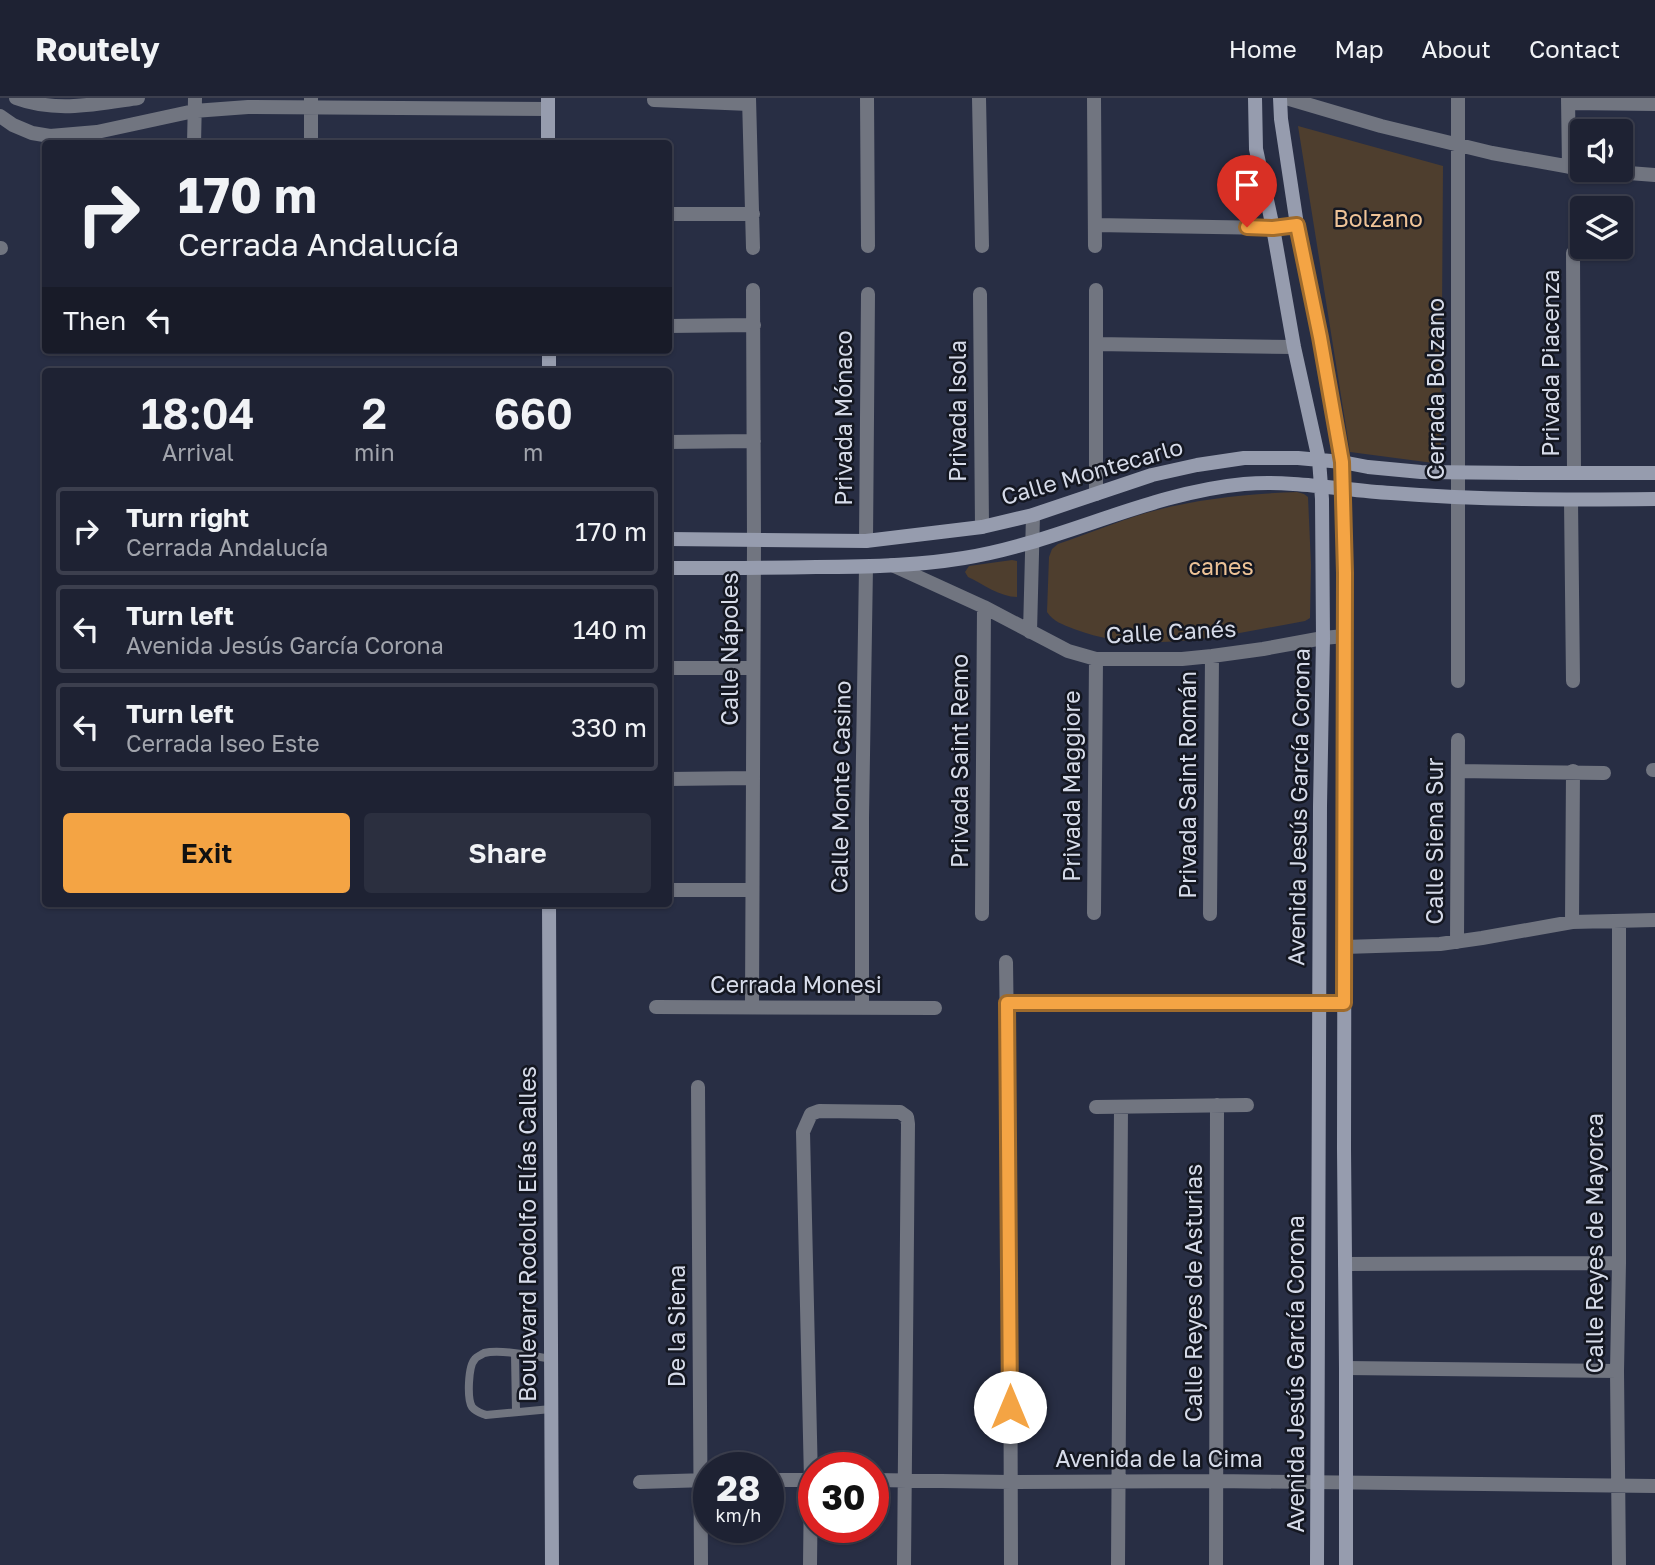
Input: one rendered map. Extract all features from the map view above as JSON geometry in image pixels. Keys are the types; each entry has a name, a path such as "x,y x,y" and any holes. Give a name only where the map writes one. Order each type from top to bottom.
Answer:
{"street":[{"path":"16,98 39,105 79,107 138,98"},
{"path":"867,98 868,246"},
{"path":"979,98 982,246"},
{"path":"1094,98 1095,246"},
{"name":"Avenida Jesús García Corona","path":"1255,98 1256,149 1319,460 1321,485 1324,638 1319,1003 1317,1565"},
{"name":"Avenida Jesús García Corona","path":"1280,98 1297,225 1342,462 1345,636 1346,1565"},
{"path":"1286,98 1492,153 1570,167"},
{"name":"Cerrada Bolzano","path":"1458,98 1458,681"},
{"path":"654,100 749,101 753,248"},
{"path":"1570,119 1568,101 1655,104"},
{"path":"311,103 311,140"},
{"path":"0,117 32,133 80,139 194,104 248,107 311,103 548,103 548,140"},
{"path":"194,104 194,140"},
{"path":"1633,173 1655,175"},
{"path":"672,214 753,214"},
{"path":"1095,225 1273,228 1297,225"},
{"name":"Privada Piacenza","path":"1573,259 1574,473"},
{"path":"1096,289 1097,494"},
{"name":"Calle Nápoles","path":"752,1007 753,290"},
{"name":"Privada Mónaco","path":"866,541 868,294"},
{"name":"Privada Isola","path":"981,294 982,527"},
{"path":"672,326 754,325"},
{"path":"1096,344 1294,346"},
{"path":"672,442 754,441"},
{"name":"Calle Montecarlo","path":"672,539 866,541 982,527 1033,514 1152,475 1223,461 1258,458 1298,457 1421,472 1655,473"},
{"name":"Calle Montecarlo","path":"672,568 866,567 964,558 1034,540 1169,498 1214,488 1266,483 1458,497 1655,499"},
{"path":"1571,500 1573,681"},
{"path":"1030,632 1033,514"},
{"name":"Calle Canés","path":"892,565 984,607 1068,651 1096,659 1212,656 1345,636"},
{"name":"Calle Monte Casino","path":"862,1007 866,567"},
{"name":"Privada Saint Remo","path":"982,914 984,607"},
{"name":"Privada Saint Román","path":"1210,914 1212,656"},
{"name":"Privada Maggiore","path":"1094,913 1096,659"},
{"path":"672,668 753,668"},
{"name":"Calle Siena Sur","path":"1457,942 1458,740"},
{"path":"1458,771 1604,773"},
{"path":"1572,922 1573,771"},
{"path":"672,779 753,778"},
{"path":"672,890 752,890"},
{"name":"Boulevard Rodolfo Elías Calles","path":"549,907 552,1565"},
{"path":"1344,947 1457,942 1572,922 1655,920"},
{"name":"Calle Reyes de Mayorca","path":"1619,921 1619,1565"},
{"path":"1006,962 1011,1565"},
{"path":"1007,1003 1344,1003"},
{"name":"Cerrada Monesi","path":"656,1007 936,1008"},
{"name":"De la Siena","path":"698,1087 705,1452"},
{"name":"Calle Reyes de Asturias","path":"1216,1565 1217,1105"},
{"path":"1096,1107 1247,1105"},
{"path":"1118,1565 1121,1107"},
{"path":"811,1452 803,1132 811,1114 819,1111 900,1112 907,1117 908,1124 904,1565"},
{"path":"1345,1264 1619,1263"},
{"path":"1346,1368 1617,1371"},
{"name":"Avenida de la Cima","path":"889,1479 1655,1486"},
{"path":"639,1482 693,1480"},
{"name":"De la Siena","path":"701,1565 702,1543"},
{"path":"810,1565 811,1543"}],"lane":[{"path":"551,1359 483,1353 474,1359 470,1368 469,1398 471,1406 486,1415 551,1409"},
{"path":"515,1354 516,1412"}],"green space":[{"name":"Bolzano","path":"1298,126 1443,166 1441,464 1350,452"},
{"name":"canes","path":"1297,492 1308,497 1310,618 1305,621 1218,637 1159,642 1130,641 1074,629 1055,620 1047,612 1049,557 1058,544 1164,508 1240,496"},
{"path":"1017,561 1017,597 992,590 968,577 965,572 969,566"}],"route":[{"path":"1010,1407 1007,1003 1344,1003 1345,573 1342,462 1297,225 1247,227"}]}
